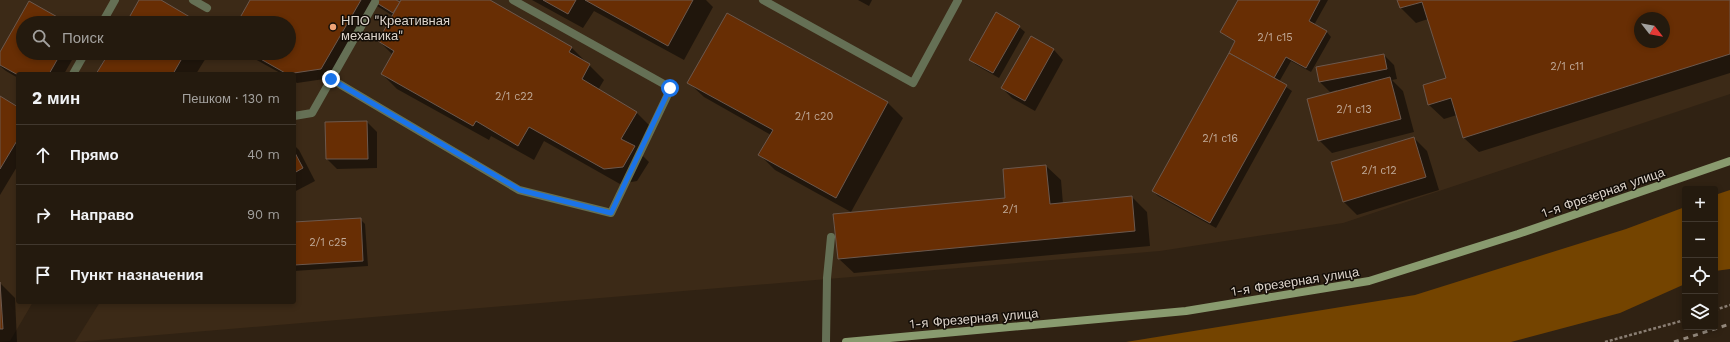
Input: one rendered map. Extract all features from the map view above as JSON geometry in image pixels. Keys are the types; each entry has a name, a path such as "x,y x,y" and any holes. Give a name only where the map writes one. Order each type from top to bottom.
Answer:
{"street":[{"name":"1-я Фрезерная улица","path":"846,342 1186,311 1369,281 1518,234 1730,161"}],"lane":[{"path":"106,16 116,0"},
{"path":"193,0 207,8"},
{"path":"331,79 520,190 611,213 670,88 513,0"},
{"path":"763,0 912,83 958,0"},
{"path":"296,116 312,113 375,2"},
{"path":"74,72 81,60"},
{"path":"826,342 827,278 831,237"}],"path":[{"path":"1718,309 1730,305"},
{"path":"1605,342 1682,321"}],"shaded area":[{"path":"0,0 1730,0 1730,94 1343,223 1160,251 75,342 99,304 296,304 296,72 16,72 16,304 32,304 10,341 0,342"},
{"path":"1730,190 1730,269 1718,271 1718,222 1718,194"},
{"path":"1682,208 1682,285 1620,313 1511,342 1126,342 1415,295 1626,229"}],"building":[{"path":"139,0 161,0 188,16 130,16"},
{"path":"250,0 361,0 321,69 296,73 283,72 262,60 296,60 296,16 241,16"},
{"path":"372,0 396,0 400,2 393,13"},
{"path":"401,0 490,0 572,47 569,52 590,64 582,79 637,112 621,139 635,146 623,167 604,169 529,127 518,146 476,121 473,126 381,74 394,51 378,41"},
{"path":"543,0 576,0 568,14"},
{"path":"585,0 693,0 668,46"},
{"path":"1238,0 1320,0 1309,21 1327,31 1306,68 1286,57 1274,78 1229,53 1235,41 1220,32"},
{"path":"1397,0 1730,0 1730,54 1463,138 1451,98 1428,105 1423,85 1446,78 1422,2 1400,8"},
{"path":"29,1 56,16 20,16"},
{"path":"996,12 1020,26 993,73 969,60"},
{"path":"727,13 888,102 836,198 758,155 773,130 687,83"},
{"path":"16,24 16,60 57,60 50,72 16,72 16,74 0,65 0,52"},
{"path":"1031,36 1054,49 1025,101 1001,88"},
{"path":"1229,53 1287,85 1210,223 1152,191"},
{"path":"1384,54 1387,69 1319,82 1316,67"},
{"path":"105,60 181,60 174,72 97,72"},
{"path":"1390,77 1401,119 1318,141 1307,99"},
{"path":"0,96 16,106 16,142 0,169"},
{"path":"367,121 368,159 326,159 325,122"},
{"path":"1414,137 1426,177 1343,202 1331,162"},
{"path":"296,155 303,168 296,172"},
{"path":"1046,165 1050,204 1132,196 1135,231 838,259 833,214 1005,198 1003,169"},
{"path":"361,218 363,261 296,265 296,222"},
{"path":"0,282 3,329 0,329"}],"railway":[{"path":"1674,342 1730,324"}],"place":[{"name":"НПО \"Креативная механика\"","path":"333,27"}],"route":[{"path":"331,79 520,190 611,213 670,88"}]}
